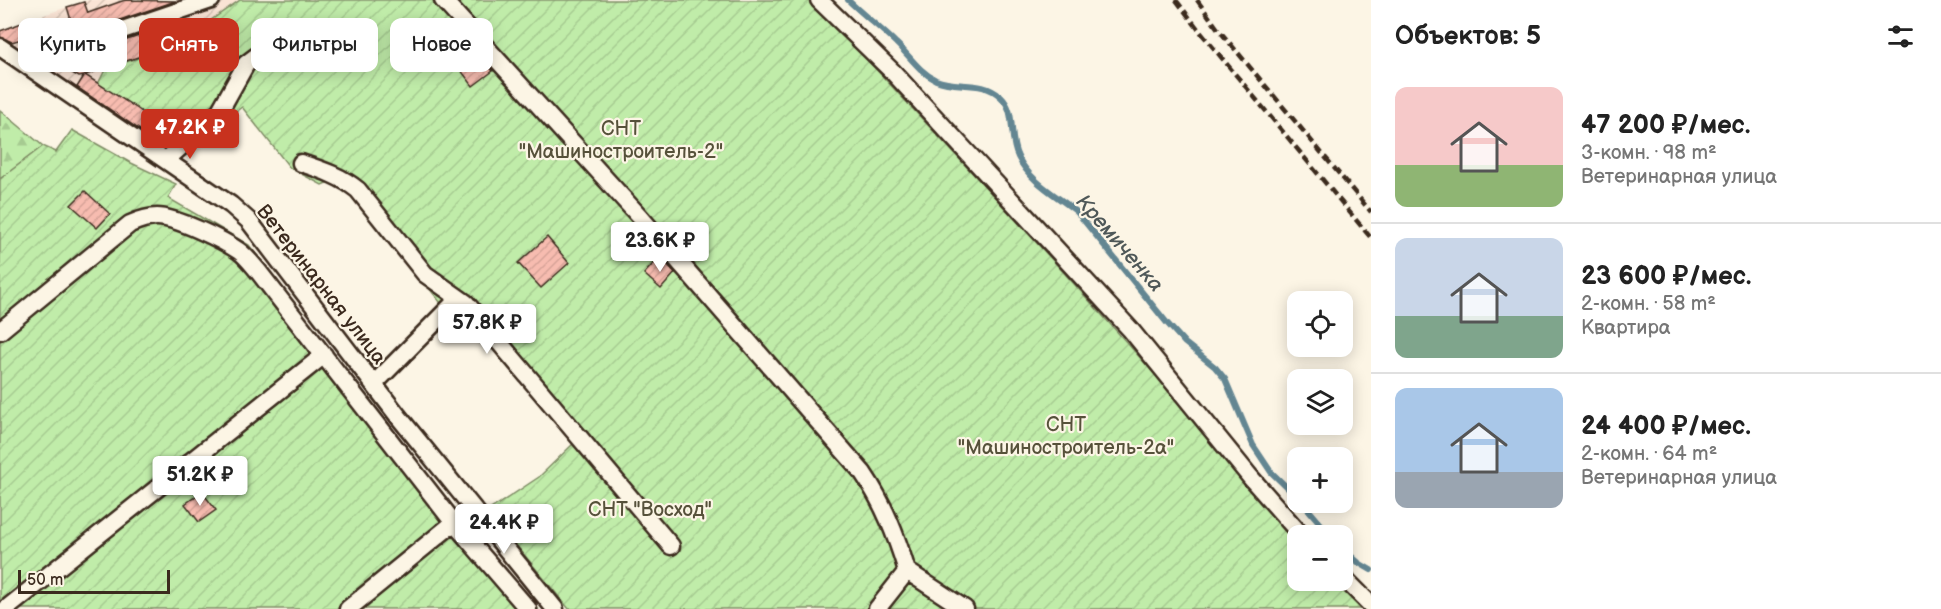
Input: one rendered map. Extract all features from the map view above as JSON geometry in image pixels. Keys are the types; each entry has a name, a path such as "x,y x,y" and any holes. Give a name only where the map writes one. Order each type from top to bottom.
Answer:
{"street":[{"path":"127,28 211,0"},
{"path":"443,0 641,218 863,473 887,513 907,571 965,609"},
{"path":"819,0 893,72 1130,329 1251,478 1292,525"},
{"name":"Ветеринарная улица","path":"0,47 18,59"},
{"path":"166,160 218,114 246,64 251,60"},
{"name":"Ветеринарная улица","path":"38,72 231,205 249,221 374,384 555,609"},
{"path":"301,163 345,179 358,190 425,273 466,303 671,546"},
{"path":"0,332 130,224 144,218 171,218 237,249 258,271 454,523 528,609"},
{"path":"374,384 459,298"},
{"path":"6,609 324,356"},
{"path":"348,609 472,508"},
{"path":"878,609 907,571"},
{"path":"1353,587 1371,605"}],"shaded area":[{"path":"88,0 240,0 214,18 139,18 139,58 127,61 127,18 35,18"},
{"path":"18,24 18,53 0,40 0,30"},
{"path":"45,72 104,72 98,83 179,138 164,156"}],"green space":[{"path":"240,0 808,0 845,36 1086,297 1165,386 1287,531 1287,591 1344,591 1362,609 569,609 488,511 539,477 573,444 461,310 452,317 358,199 331,181 322,185 290,168 242,107 195,141 179,138 98,84 104,72 127,72 127,61 139,58 139,72 239,72 239,18 214,18"},
{"path":"0,110 43,146 0,179"},
{"path":"72,130 129,162 176,184 168,198 249,245 464,521 538,609 0,609 0,179 43,146 56,152"}],"building":[{"path":"125,0 176,1 126,18 70,18 67,7 84,2 88,13"},
{"path":"18,24 18,40 12,42 0,37 0,31"},
{"path":"139,36 139,57 127,61 127,40"},
{"path":"70,72 94,72 85,75 177,137 165,147 77,87 84,76 79,77"},
{"path":"462,72 492,72 473,86"},
{"path":"85,191 110,214 97,228 71,205"},
{"path":"547,237 569,263 541,288 518,263"},
{"path":"660,256 675,273 661,289 644,274"},
{"path":"202,492 216,510 199,522 185,504"}],"waterway":[{"name":"Кремиченка","path":"848,0 930,77 944,83 986,88 1001,97 1009,110 1013,142 1023,166 1044,188 1077,212 1167,323 1185,343 1215,367 1225,379 1253,445 1271,472 1287,487"},
{"name":"Кремиченка","path":"1311,513 1322,525"},
{"name":"Кремиченка","path":"1353,558 1371,570"}],"railway":[{"path":"1176,0 1371,238"},
{"path":"1197,0 1218,29 1371,212"}],"park label":[{"name":"СНТ \"Машиностроитель-2\"","path":"621,140"},
{"name":"СНТ \"Машиностроитель-2а\"","path":"1066,436"},
{"name":"СНТ \"Восход\"","path":"650,509"}]}
